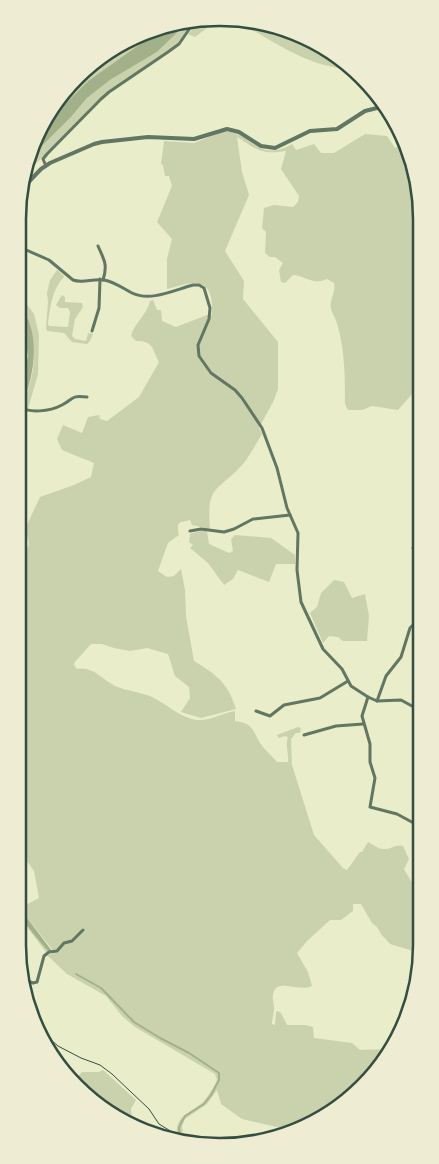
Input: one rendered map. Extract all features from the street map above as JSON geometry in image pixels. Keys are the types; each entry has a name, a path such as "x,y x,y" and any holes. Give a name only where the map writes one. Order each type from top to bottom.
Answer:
{"street":[{"path":"46,166 43,159 47,154 101,99 179,44 189,29"},
{"path":"30,181 46,166 102,142 148,137 194,139 227,129 239,132 261,146 274,148 310,131 337,130 366,111 377,108"},
{"path":"92,330 99,308 105,262 98,246"},
{"path":"26,251 50,260 75,281 82,282 102,279 116,283 132,293 145,296 193,285 199,285 204,288 209,301 210,319 198,343 199,356 211,373 238,393 258,421 277,468 298,536 297,570 302,605 323,649 342,669 352,687 368,698 377,701 401,700 413,707"},
{"path":"26,410 45,410 61,406 73,397 88,397"},
{"path":"190,531 201,529 229,531 253,519 290,514"},
{"path":"377,701 386,676 402,655 410,628 413,625"},
{"path":"256,711 270,716 284,705 317,699 348,681"},
{"path":"368,698 362,712 363,724 370,744 370,759 375,778 370,807 397,814 413,823"},
{"path":"304,735 336,726 363,724"},
{"path":"30,982 37,982 44,956 48,952 56,951 64,943 72,941 83,930"}],"path":[{"path":"52,1040 58,1046 81,1058 100,1065 112,1074 149,1109 159,1124 170,1131"}],"shaded area":[{"path":"208,27 195,37 188,34 193,28"},
{"path":"188,29 178,43 168,51 104,94 34,166 40,148 87,98 110,80 157,52 179,31"},
{"path":"251,29 270,33 305,46 340,68 308,60"},
{"path":"179,31 157,52 110,80 87,98 40,148 52,123 64,105 88,81 142,43"},
{"path":"142,43 88,81 64,105 74,92 102,66 123,52"},
{"path":"224,131 242,136 262,149 271,151 292,144 296,150 314,144 321,153 334,153 365,134 387,136 395,148 398,146 409,182 413,220 413,394 398,410 372,406 362,410 348,410 345,404 342,346 331,309 334,283 327,279 313,281 297,275 293,275 285,283 281,282 279,270 283,263 265,253 266,232 262,228 264,208 274,205 293,207 298,202 299,196 281,169 286,151 265,152 237,137 242,172 249,195 225,251 244,281 243,299 278,342 278,389 259,428 262,434 253,449 243,464 212,496 209,514 210,529 192,525 190,520 179,523 179,535 168,543 158,571 167,577 174,576 181,569 185,590 186,616 194,661 221,680 229,692 236,709 201,718 181,712 190,698 189,687 175,676 168,654 147,648 130,651 102,644 91,644 74,665 77,669 93,671 115,686 152,697 179,714 191,719 207,719 235,711 235,721 247,724 263,747 277,762 288,762 288,737 279,738 277,735 298,727 301,728 300,733 296,733 291,739 292,765 314,835 343,868 347,870 368,842 381,849 403,846 409,859 404,869 413,884 413,944 412,951 390,944 372,923 361,904 353,904 353,911 341,920 330,920 297,953 308,972 312,986 301,988 283,986 275,989 272,1024 275,1025 276,1012 278,1011 287,1025 313,1027 314,1038 352,1043 360,1050 382,1049 380,1052 365,1072 347,1090 305,1118 280,1128 242,1119 221,1104 217,1090 207,1104 185,1119 182,1126 183,1134 177,1133 180,1120 199,1106 208,1096 217,1080 215,1074 135,1027 122,1016 106,996 67,974 47,955 55,953 26,916 26,905 39,898 34,871 26,860 26,550 29,542 26,527 40,497 91,477 94,463 62,450 57,439 63,425 82,433 88,417 99,415 100,419 107,421 139,397 159,362 149,344 136,341 131,336 150,301 153,300 157,310 161,310 162,321 176,327 207,315 212,315 210,293 201,284 186,284 167,289 167,259 172,239 157,222 172,186 169,176 165,176 163,165 161,164 164,141 194,143"},
{"path":"57,270 64,277 54,293 48,324 49,326 68,327 70,312 68,308 60,308 56,305 62,295 65,297 65,302 82,303 83,307 75,319 72,336 75,339 86,341 88,333 93,334 87,344 72,342 64,333 47,331 47,293 50,280"},
{"path":"26,304 34,314 39,335 38,374 28,409 26,409 26,395 31,378 34,355"},
{"path":"26,315 34,343 34,357 26,394 28,356"},
{"path":"26,337 27,346 26,366"},
{"path":"207,531 209,544 229,553 233,551 231,539 235,535 271,538 295,555 295,564 276,564 269,582 238,570 233,579 224,585 208,563 190,548 193,545 189,542 190,534"},
{"path":"334,580 344,582 352,598 365,594 369,616 367,641 343,641 338,637 329,636 323,643 310,613 317,607 321,593"},
{"path":"26,917 52,951 48,951 26,923"},
{"path":"26,922 48,951 46,952 26,926"},
{"path":"103,1070 136,1100 131,1109 132,1117 102,1098 78,1076 82,1072 99,1072"}],"waterway":[{"path":"76,974 101,988 134,1022 189,1053 219,1073 219,1080 211,1095 204,1104 185,1116 179,1128 180,1134"}]}
